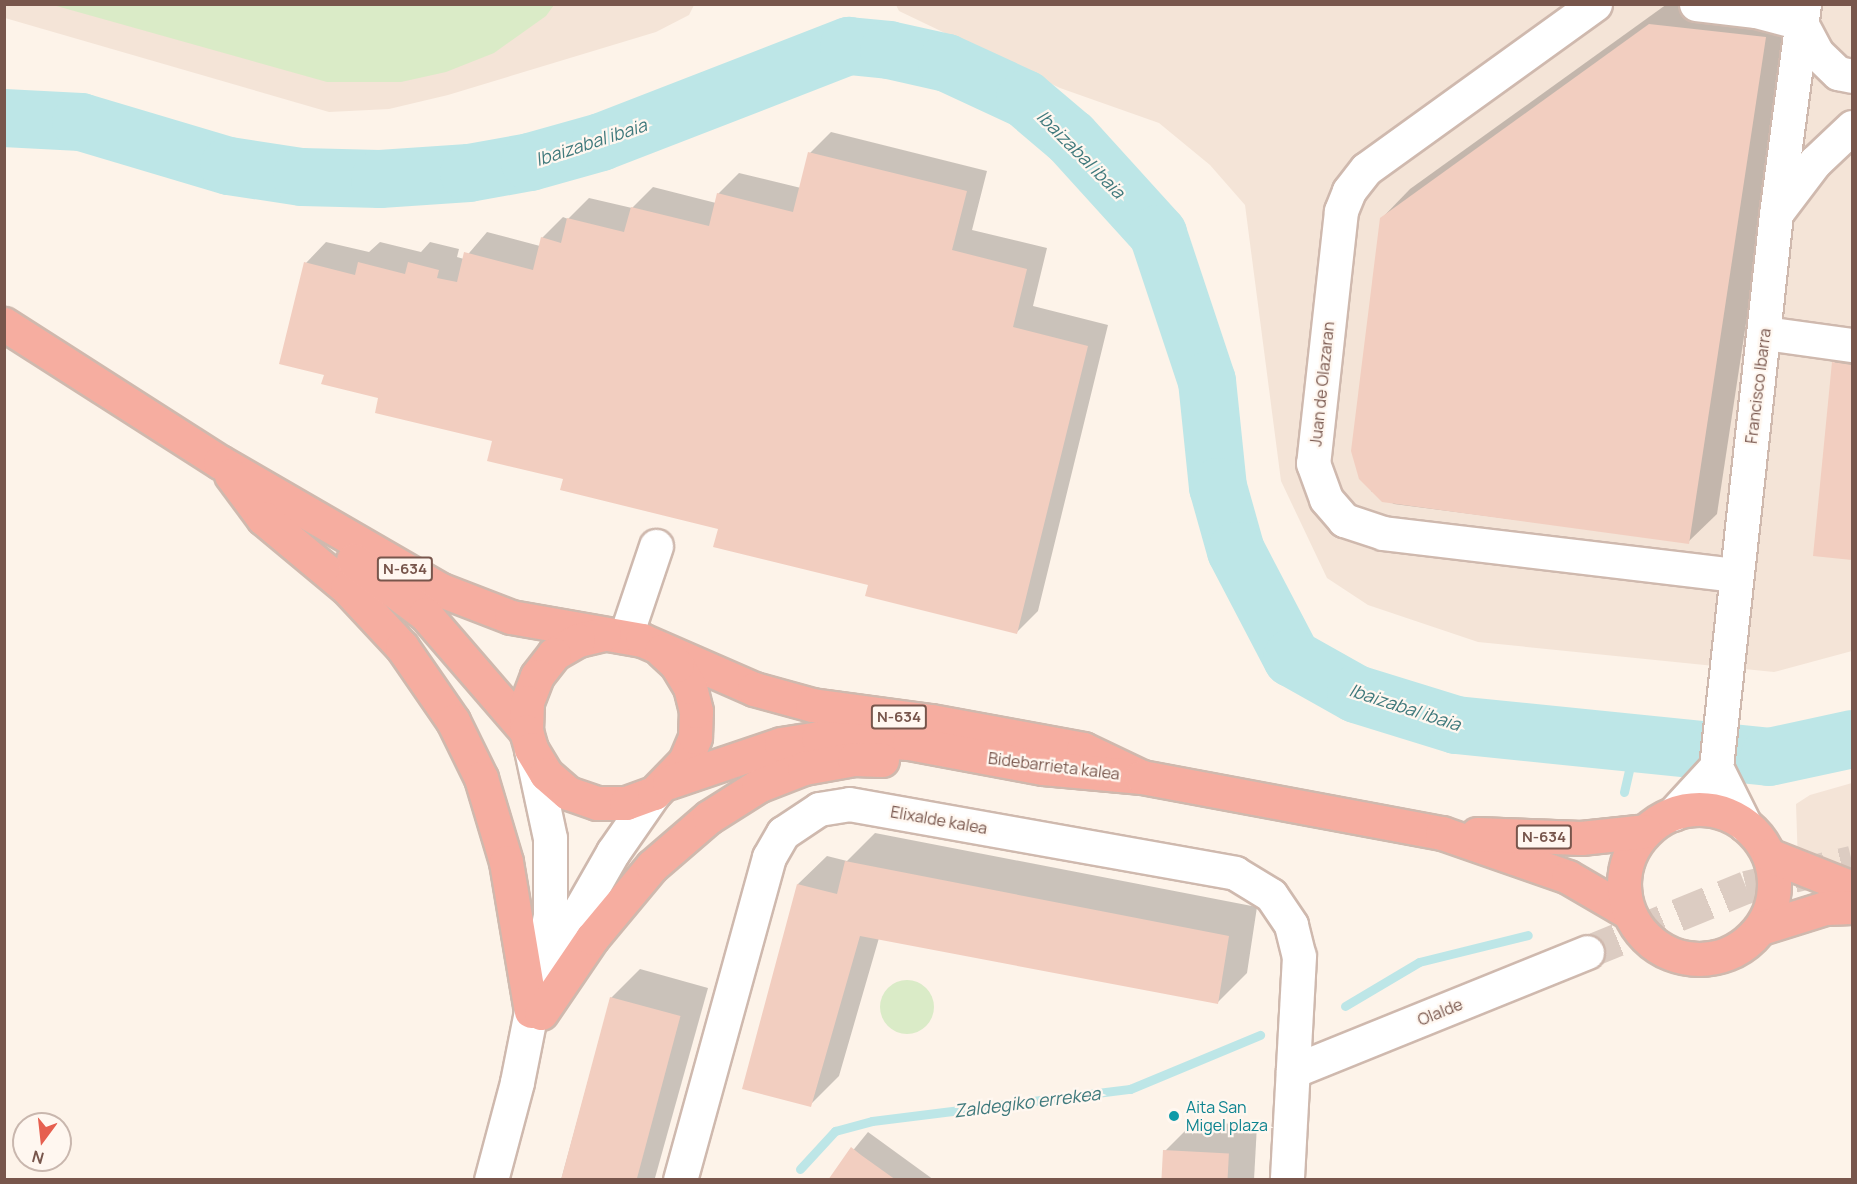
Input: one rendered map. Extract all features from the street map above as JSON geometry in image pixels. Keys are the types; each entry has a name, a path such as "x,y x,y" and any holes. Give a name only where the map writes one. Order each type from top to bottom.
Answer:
{"highway":[{"name":"N-634","path":"4,324 220,462 441,590 511,617 616,634 658,647 754,689 812,705 931,721 1083,749 1142,777"},
{"name":"N-634","path":"220,462 425,614 528,740 546,774 578,796 597,803 626,803 662,787 688,753 695,737 696,711 690,687 677,665 658,647"},
{"path":"220,462 263,518 347,588 402,647 453,721 481,778 506,862 536,1012"},
{"path":"528,740 527,702 537,676 554,654 578,640 616,634"},
{"name":"Bidebarrieta kalea","path":"662,787 781,744 818,738 909,743 1043,768 1142,777 1442,833"},
{"path":"536,1012 591,938 652,866 709,817 758,786 804,768 854,759 894,760 1017,783 1142,777"},
{"name":"N-634","path":"1442,833 1581,838 1645,831 1673,814 1700,809 1722,812 1745,825 1768,855 1774,880 1773,897 1761,928 1745,945 1725,956 1702,960 1679,957 1658,948 1640,932 1628,912 1623,891 1625,869 1645,831"},
{"name":"N-634","path":"1442,833 1568,877 1628,912"},
{"path":"1768,855 1852,888"},
{"path":"1761,928 1825,908 1852,907"}],"street":[{"name":"Juan de Olazaran","path":"1595,4 1366,169 1349,191 1341,211 1313,463 1326,499 1344,520 1383,533 1735,575"},
{"path":"1696,4 1802,14 1817,53 1838,73 1852,76"},
{"name":"Francisco Ibarra","path":"1716,767 1728,668 1735,575 1765,333 1776,214 1802,14"},
{"path":"1776,214 1815,162 1852,128"},
{"path":"1765,333 1852,345"},
{"path":"616,634 656,546"},
{"path":"528,740 550,838 550,904 536,1012"},
{"path":"1673,814 1716,767 1745,825"},
{"path":"491,1179 536,1012 576,915 613,852 662,787"},
{"name":"Elixalde kalea","path":"680,1179 769,857 783,833 819,809 849,804 1235,873 1271,894 1291,925 1299,956 1293,1071"},
{"name":"Olalde","path":"1293,1071 1587,952"},
{"path":"1287,1179 1293,1071"}],"shaded area":[{"path":"4,5 694,5 689,15 656,32 448,95 389,109 329,112 5,18"},
{"path":"896,5 1852,5 1852,651 1774,672 1478,642 1368,605 1327,578 1281,481 1245,205 1210,165 1159,123 1060,88 899,11"},
{"path":"1852,783 1852,893 1798,864 1796,804 1810,795"}],"green space":[{"path":"53,5 554,5 546,16 494,53 446,72 401,82 327,82"},
{"path":"907,980 917,982 926,988 932,997 934,1007 932,1017 926,1026 917,1032 907,1034 897,1032 888,1026 882,1017 880,1007 882,997 888,988 897,982"}],"building":[{"path":"1649,24 1766,37 1689,544 1382,502 1359,479 1351,451 1380,218"},
{"path":"808,152 967,191 952,250 1027,269 1013,327 1088,346 1017,634 865,596 868,585 713,547 718,529 560,490 563,479 487,461 492,441 375,413 378,398 321,384 324,375 279,364 304,262 355,275 358,262 405,274 408,262 439,270 437,278 457,282 464,252 533,270 541,237 561,243 567,218 624,232 631,207 709,226 717,193 793,212"},
{"path":"1832,362 1852,365 1852,560 1813,556"},
{"path":"845,861 1229,936 1218,1004 860,936 811,1107 742,1089 797,884 837,894"},
{"path":"610,997 681,1016 637,1180 561,1180"},
{"path":"851,1147 861,1155 896,1180 828,1180"},
{"path":"1163,1150 1229,1153 1228,1180 1161,1180"}],"waterway":[{"name":"Ibaizabal ibaia","path":"4,118 81,122 229,166 302,177 380,179 469,173 530,162 601,142 849,46 889,50 947,63 1025,99 1071,138 1158,234 1207,381 1218,487 1236,551 1292,658 1356,694 1456,725 1769,757 1852,739"},
{"name":"Zaldegiko errekea","path":"1624,792 1635,744"},
{"name":"Zaldegiko errekea","path":"1345,1006 1419,962 1528,935"},
{"name":"Zaldegiko errekea","path":"800,1169 835,1131 872,1121 1130,1089 1260,1035"}],"tunnel":[{"path":"1587,952 1746,887 1852,862"}],"place":[{"name":"Aita San Migel plaza","path":"1174,1116"}]}
